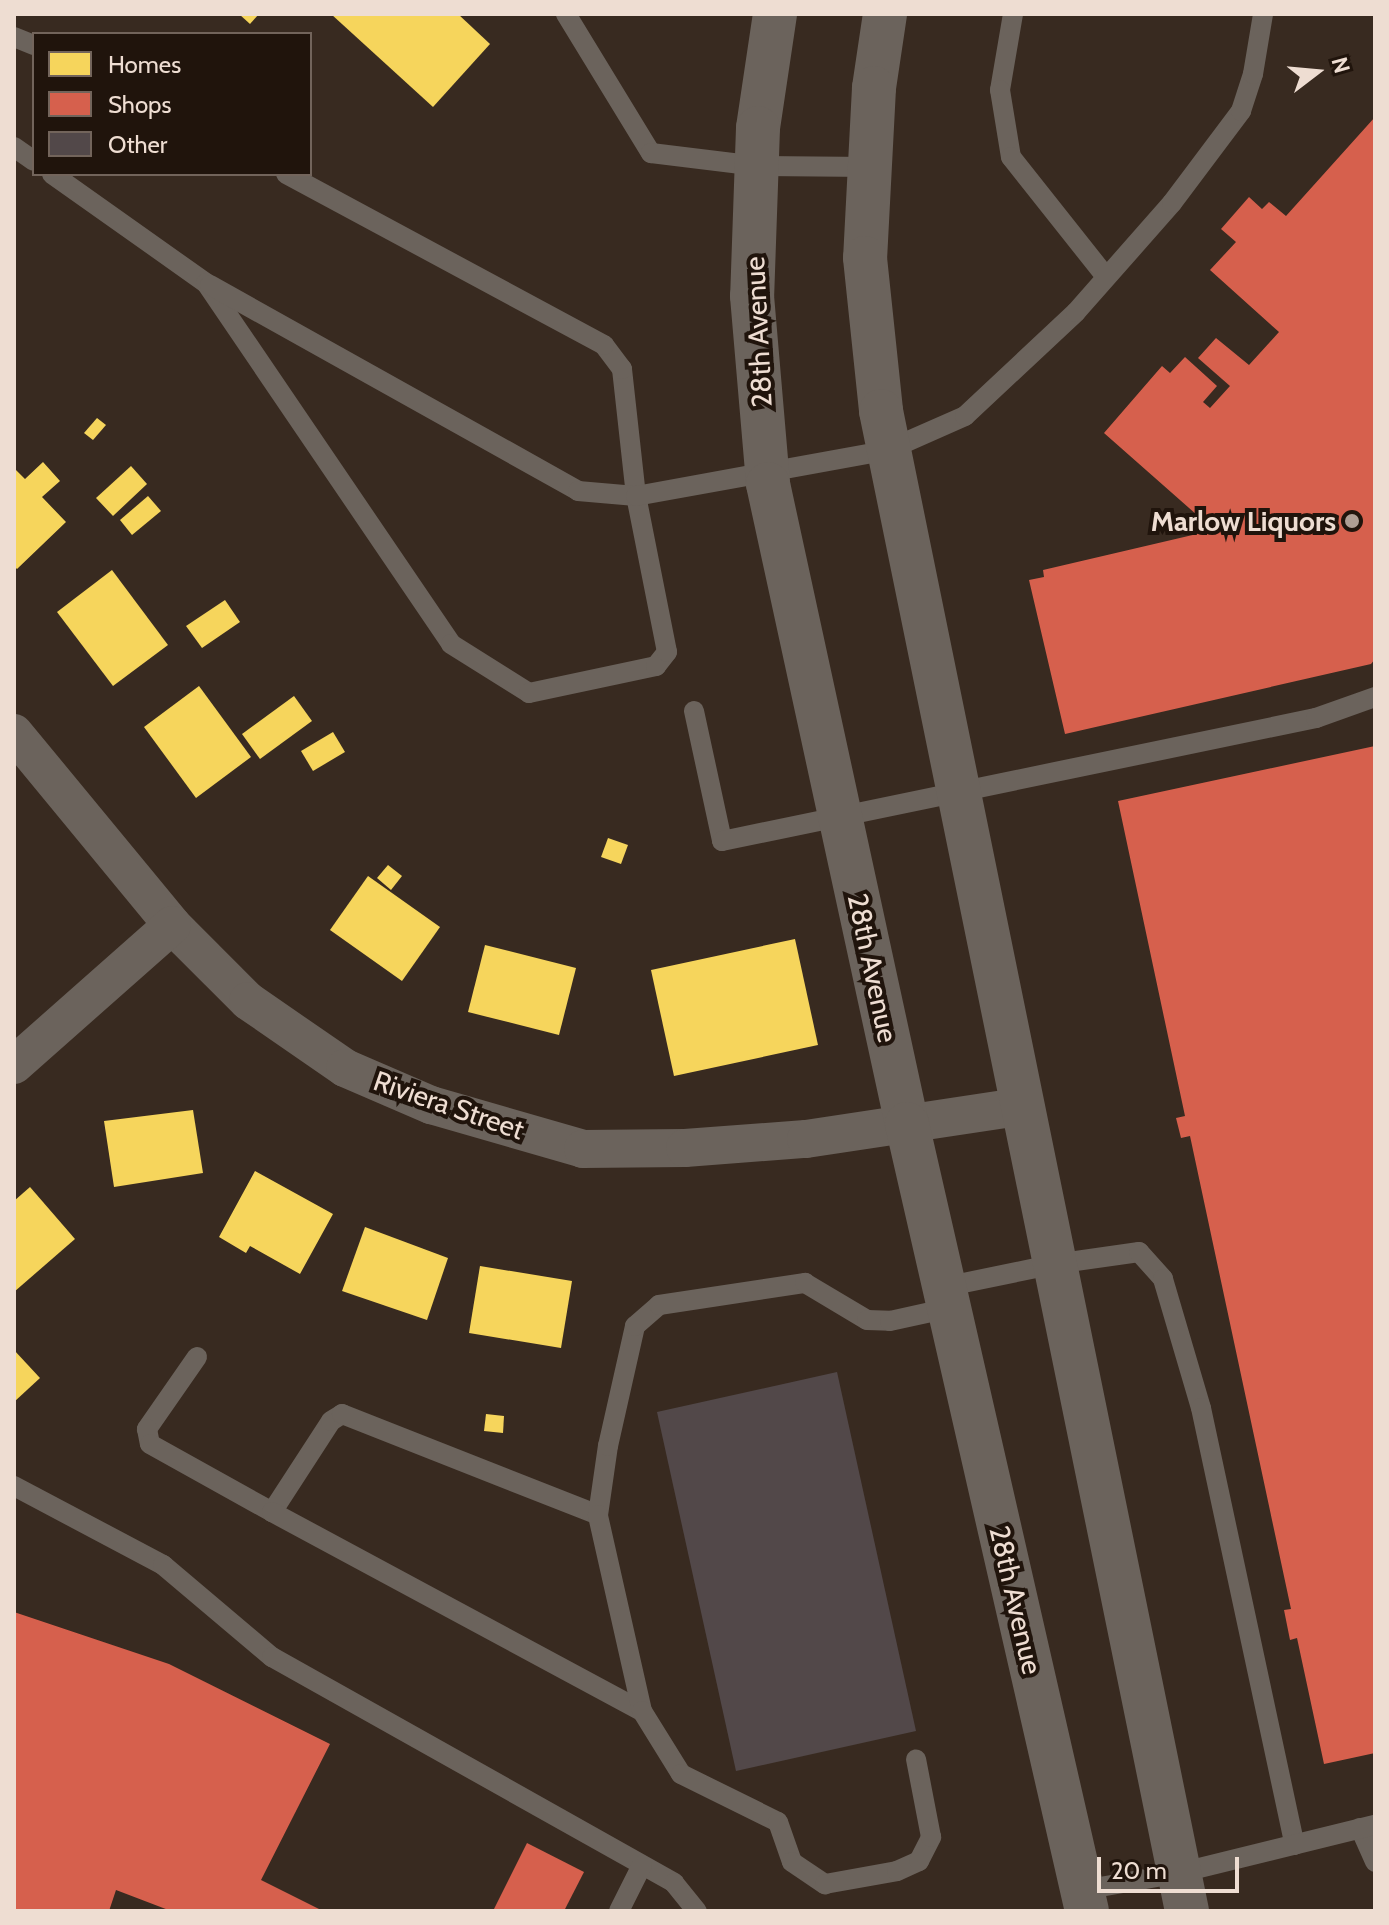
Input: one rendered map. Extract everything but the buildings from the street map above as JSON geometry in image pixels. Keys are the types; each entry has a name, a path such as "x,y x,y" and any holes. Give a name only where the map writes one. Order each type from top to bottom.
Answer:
{"street":[{"name":"28th Avenue","path":"775,14 758,128 752,296 766,474 907,1124 1085,1900"},
{"path":"885,14 874,88 865,258 881,411 1183,1892"},
{"name":"Riviera Street","path":"14,733 172,925 248,1001 345,1068 431,1105 583,1149 685,1148 791,1140 1023,1106"},
{"path":"14,1065 172,925"}],"lane":[{"path":"566,14 651,153 757,166 870,167"},
{"path":"1013,14 1000,90 1011,157 1106,277"},
{"path":"55,176 206,283 578,491 636,496 888,450 965,416 1076,312 1172,203 1241,111 1253,74 1263,14"},
{"path":"14,147 32,160"},
{"path":"206,283 451,644 529,693 656,666 667,652 636,496 622,369 604,345 290,176"},
{"path":"694,711 722,841 1316,718 1375,697"},
{"path":"916,1759 931,1837 919,1861 897,1871 825,1884 792,1862 778,1822 681,1774 642,1711 598,1515 608,1446 635,1326 659,1305 805,1283 867,1320 890,1321 946,1298 1055,1264 1139,1252 1163,1279 1201,1408 1295,1845"},
{"path":"197,1357 147,1429 150,1444 642,1711"},
{"path":"272,1512 331,1421 342,1414 598,1515"},
{"path":"14,1486 163,1565 272,1657 674,1883 697,1911"},
{"path":"1085,1900 1183,1892 1295,1845 1368,1827 1375,1862"},
{"path":"619,1911 642,1865"}],"place":[{"name":"Marlow Liquors","path":"1352,521"}]}
